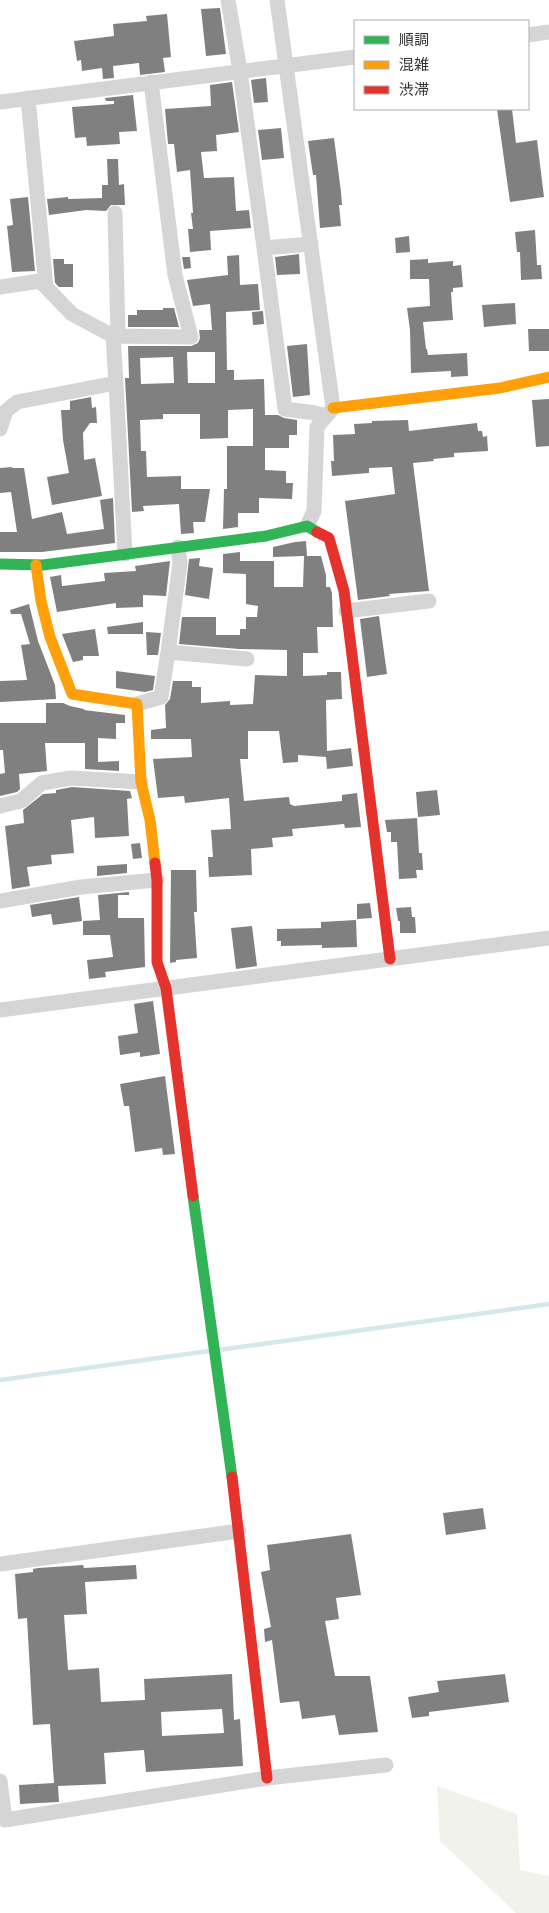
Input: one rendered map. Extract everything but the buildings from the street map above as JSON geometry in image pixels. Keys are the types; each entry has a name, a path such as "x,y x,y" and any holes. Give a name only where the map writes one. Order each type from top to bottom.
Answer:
{"street":[{"path":"228,0 240,71 285,409 329,412 500,388 549,377"},
{"path":"277,0 311,244 329,412 317,427 314,511 307,526"},
{"path":"529,35 549,32"},
{"path":"0,102 354,57"},
{"path":"0,287 40,281 72,314 116,336 190,337 176,275 151,82"},
{"path":"28,98 46,287"},
{"path":"115,213 116,383 125,554"},
{"path":"264,248 311,244"},
{"path":"0,429 6,411 17,402 116,383"},
{"path":"0,564 36,565 125,554 266,536 307,526 329,538 344,591 390,959"},
{"path":"36,565 41,601 50,637 72,694 138,704 161,697 180,563 178,547"},
{"path":"346,611 429,601"},
{"path":"168,652 247,659"},
{"path":"138,704 141,782 150,820 158,880 158,962 166,988 239,1531 267,1778"},
{"path":"0,806 21,801 42,783 72,778 141,782"},
{"path":"0,901 81,887 158,880"},
{"path":"0,1010 549,938"},
{"path":"0,1564 239,1531"},
{"path":"0,1781 5,1820 267,1778 386,1765"}],"shaded area":[{"path":"437,1786 517,1814 520,1870 549,1876 549,1913 516,1913 440,1841"}],"waterway":[{"path":"219,1350 549,1304"},
{"path":"0,1380 209,1351"}],"traffic: fast":[{"path":"0,564 43,565 266,536 307,526 317,532"},
{"path":"193,1196 232,1477"}],"traffic: slow":[{"path":"333,408 500,388 549,377"},
{"path":"36,565 41,601 50,637 72,694 137,704 141,782 150,820 155,863"}],"traffic: jam":[{"path":"317,532 329,538 344,591 390,959"},
{"path":"155,863 157,880 157,962 166,988 193,1196"},
{"path":"232,1477 267,1778"}]}
